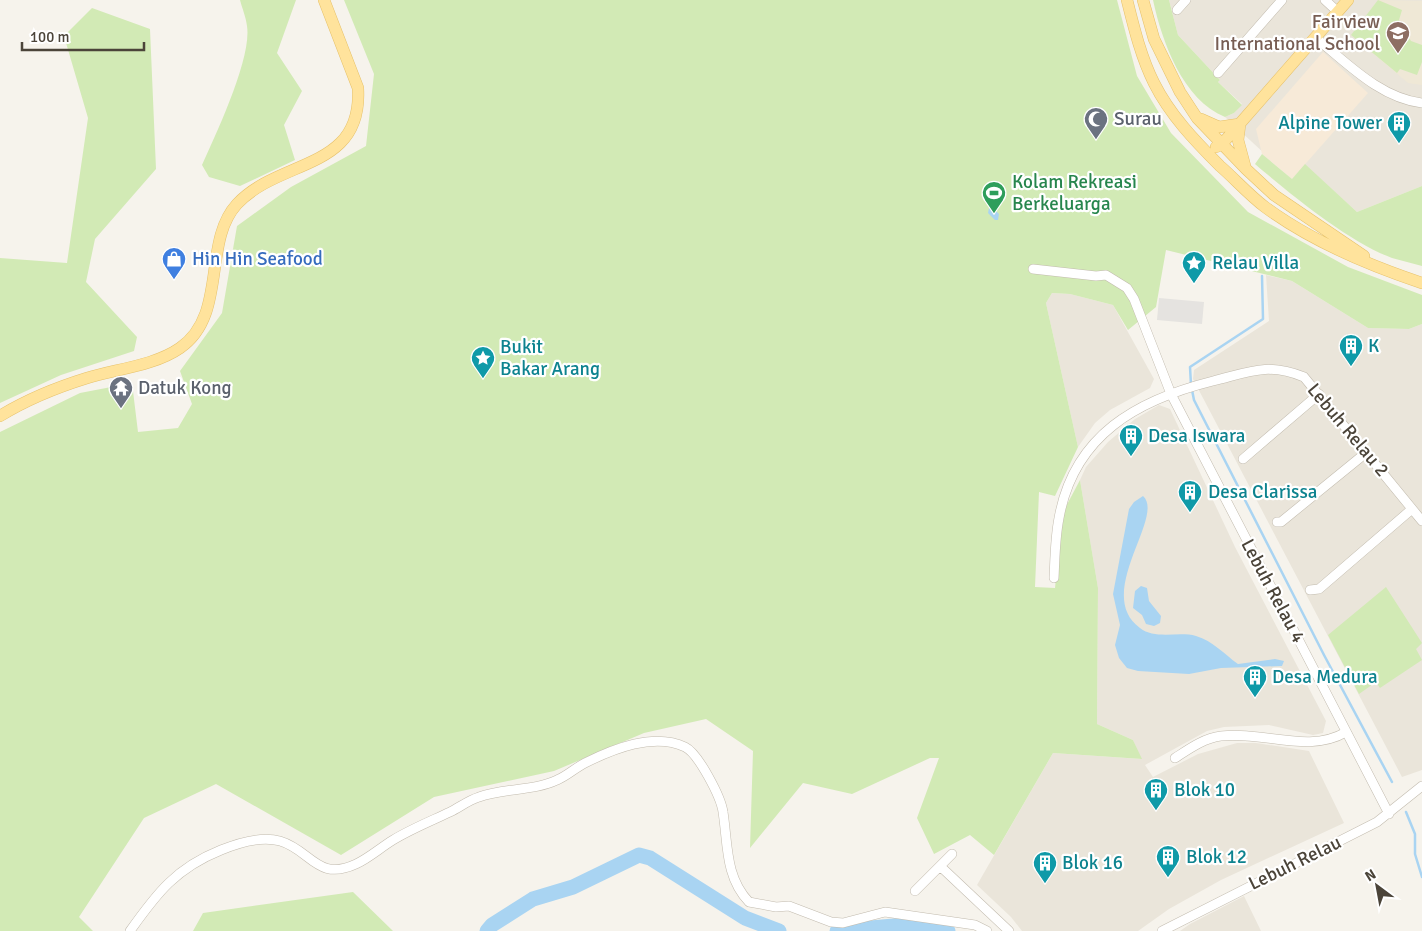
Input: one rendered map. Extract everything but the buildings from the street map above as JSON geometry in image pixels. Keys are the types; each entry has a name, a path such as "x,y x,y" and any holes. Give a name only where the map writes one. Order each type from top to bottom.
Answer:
{"main road":[{"path":"0,416 85,378 161,357 179,349 190,340 202,322 208,305 222,232 236,205 252,190 269,180 332,152 343,142 354,125 359,102 358,88 324,0"},
{"path":"1127,0 1147,68 1172,113 1192,137 1225,170 1265,207 1321,241 1376,267 1422,282"},
{"path":"1144,0 1154,39 1180,92 1197,118 1246,169 1274,194 1349,244 1376,267"},
{"path":"1192,137 1208,146 1215,147 1222,144 1348,0"},
{"path":"1197,118 1219,127 1240,124"},
{"path":"1240,124 1238,140 1246,169"},
{"path":"1222,144 1221,156 1225,170"}],"street":[{"path":"1177,10 1186,0"},
{"path":"1218,73 1282,0"},
{"path":"1325,0 1338,12"},
{"path":"1316,38 1375,85 1402,99 1422,103"},
{"name":"Lebuh Relau 4","path":"1033,269 1096,276 1106,275 1127,288 1144,321 1171,394 1389,814"},
{"name":"Lebuh Relau 2","path":"1054,578 1059,519 1067,489 1075,472 1096,441 1109,427 1135,409 1171,394 1193,386 1266,368 1284,369 1304,377 1422,521"},
{"path":"1242,459 1319,394"},
{"path":"1277,522 1281,522 1367,452"},
{"path":"1310,590 1319,589 1412,509"},
{"path":"1175,758 1202,742 1220,736 1264,736 1317,743 1346,732"},
{"path":"130,931 158,892 172,878 194,863 220,850 247,842 278,841 288,844 325,869 343,868 366,858 401,835 480,796 556,781 584,764 614,751 651,742 684,746 698,759 721,805 727,851 735,884 749,902 776,907 789,906 831,922 843,923 885,912 975,925 987,931"},
{"name":"Lebuh Relau","path":"1162,931 1363,830 1389,814 1422,786"},
{"path":"915,891 952,854"},
{"path":"940,866 1009,931"}],"shaded area":[{"path":"1169,0 1422,0 1422,186 1357,212 1305,165 1292,179 1225,117 1234,113 1242,104 1218,82 1220,80 1178,35"},
{"name":"Fairview International School","path":"1378,0 1422,1 1422,85 1408,83 1351,35"},
{"path":"1323,52 1368,93 1292,179 1262,154 1256,129"},
{"path":"1266,275 1292,281 1368,328 1409,329 1422,324 1422,770 1402,777 1193,379 1194,370 1269,321"},
{"path":"1052,293 1070,294 1113,305 1154,379 1150,388 1110,410 1095,423 1078,447 1046,303"},
{"path":"1159,298 1204,302 1202,324 1157,320"},
{"path":"1159,405 1170,409 1235,547 1326,721 1323,733 1313,735 1269,725 1224,727 1207,731 1145,765 1153,777 1198,754 1237,743 1256,743 1309,751 1344,823 1221,880 1169,909 1138,931 1022,931 1011,917 977,885 1053,753 1141,759 1133,740 1097,724 1098,588 1080,480 1086,467 1108,442 1135,419"},
{"path":"1244,896 1261,931 1180,931 1190,924"}],"green space":[{"path":"240,0 296,0 277,53 302,91 284,125 295,160 240,186 209,177 202,165 232,96 244,57 247,26"},
{"path":"344,0 1117,0 1137,76 1171,133 1248,212 1348,267 1422,295 1422,324 1409,329 1368,328 1292,281 1166,250 1156,307 1128,330 1113,305 1070,294 1052,293 1046,303 1078,447 1055,496 1039,492 1035,587 1055,588 1063,512 1080,480 1098,588 1097,724 1133,740 1142,759 1053,753 994,855 970,835 934,854 917,818 939,758 930,758 852,794 803,783 750,848 753,751 706,719 644,733 554,771 434,797 341,855 216,784 144,818 79,917 93,931 0,931 0,432 80,393 132,383 138,432 178,428 192,404 180,371 222,313 237,226 291,187 366,146 374,74"},
{"path":"1153,0 1169,0 1178,35 1220,80 1218,82 1242,105 1234,113 1225,117 1210,109 1186,84 1162,34"},
{"name":"Fairview International School","path":"1378,0 1402,10 1399,20 1411,41 1422,45 1422,62 1417,75 1400,69 1397,73 1351,35"},
{"path":"92,8 150,29 156,169 95,239 86,282 137,337 134,351 61,375 0,403 0,258 67,263 88,118 64,36"},
{"path":"1262,154 1292,179 1305,164 1357,212 1422,186 1422,266 1375,251 1320,216 1255,164"},
{"path":"1386,587 1422,643 1416,649 1422,660 1380,688 1376,682 1359,694 1328,635"},
{"path":"353,892 393,931 193,931 203,913"}],"water":[{"name":"Kolam Rekreasi Berkeluarga","path":"989,208 993,208 999,214 998,220 995,220 988,213"},
{"path":"1143,496 1148,506 1146,520 1126,577 1124,596 1128,613 1140,628 1153,634 1182,634 1202,638 1213,644 1238,664 1275,659 1284,661 1282,666 1221,668 1189,674 1138,671 1127,668 1119,658 1115,645 1120,625 1113,594 1129,509 1134,502"},
{"path":"1141,586 1147,588 1149,601 1161,616 1160,623 1154,626 1146,624 1142,615 1133,608 1135,591"}],"waterway":[{"path":"1191,385 1190,367 1263,319 1262,276"},
{"path":"1192,390 1194,400 1324,655 1392,782"},
{"path":"1406,812 1415,834 1415,854 1422,877"},
{"path":"487,931 492,925 533,899 573,887 639,855 650,858 745,918 779,931"},
{"path":"837,931 916,924 948,931"}],"place":[{"name":"Fairview International School","path":"1398,54"},
{"name":"Surau","path":"1096,140"},
{"name":"Alpine Tower","path":"1399,144"},
{"name":"Kolam Rekreasi Berkeluarga","path":"994,214"},
{"name":"Hin Hin Seafood","path":"174,280"},
{"name":"Relau Villa","path":"1194,284"},
{"name":"K","path":"1351,367"},
{"name":"Bukit Bakar Arang","path":"483,379"},
{"name":"Datuk Kong","path":"121,409"},
{"name":"Desa Iswara","path":"1131,457"},
{"name":"Desa Clarissa","path":"1190,513"},
{"name":"Desa Medura","path":"1255,698"},
{"name":"Blok 10","path":"1156,811"},
{"name":"Blok 12","path":"1168,878"},
{"name":"Blok 16","path":"1045,884"}]}
